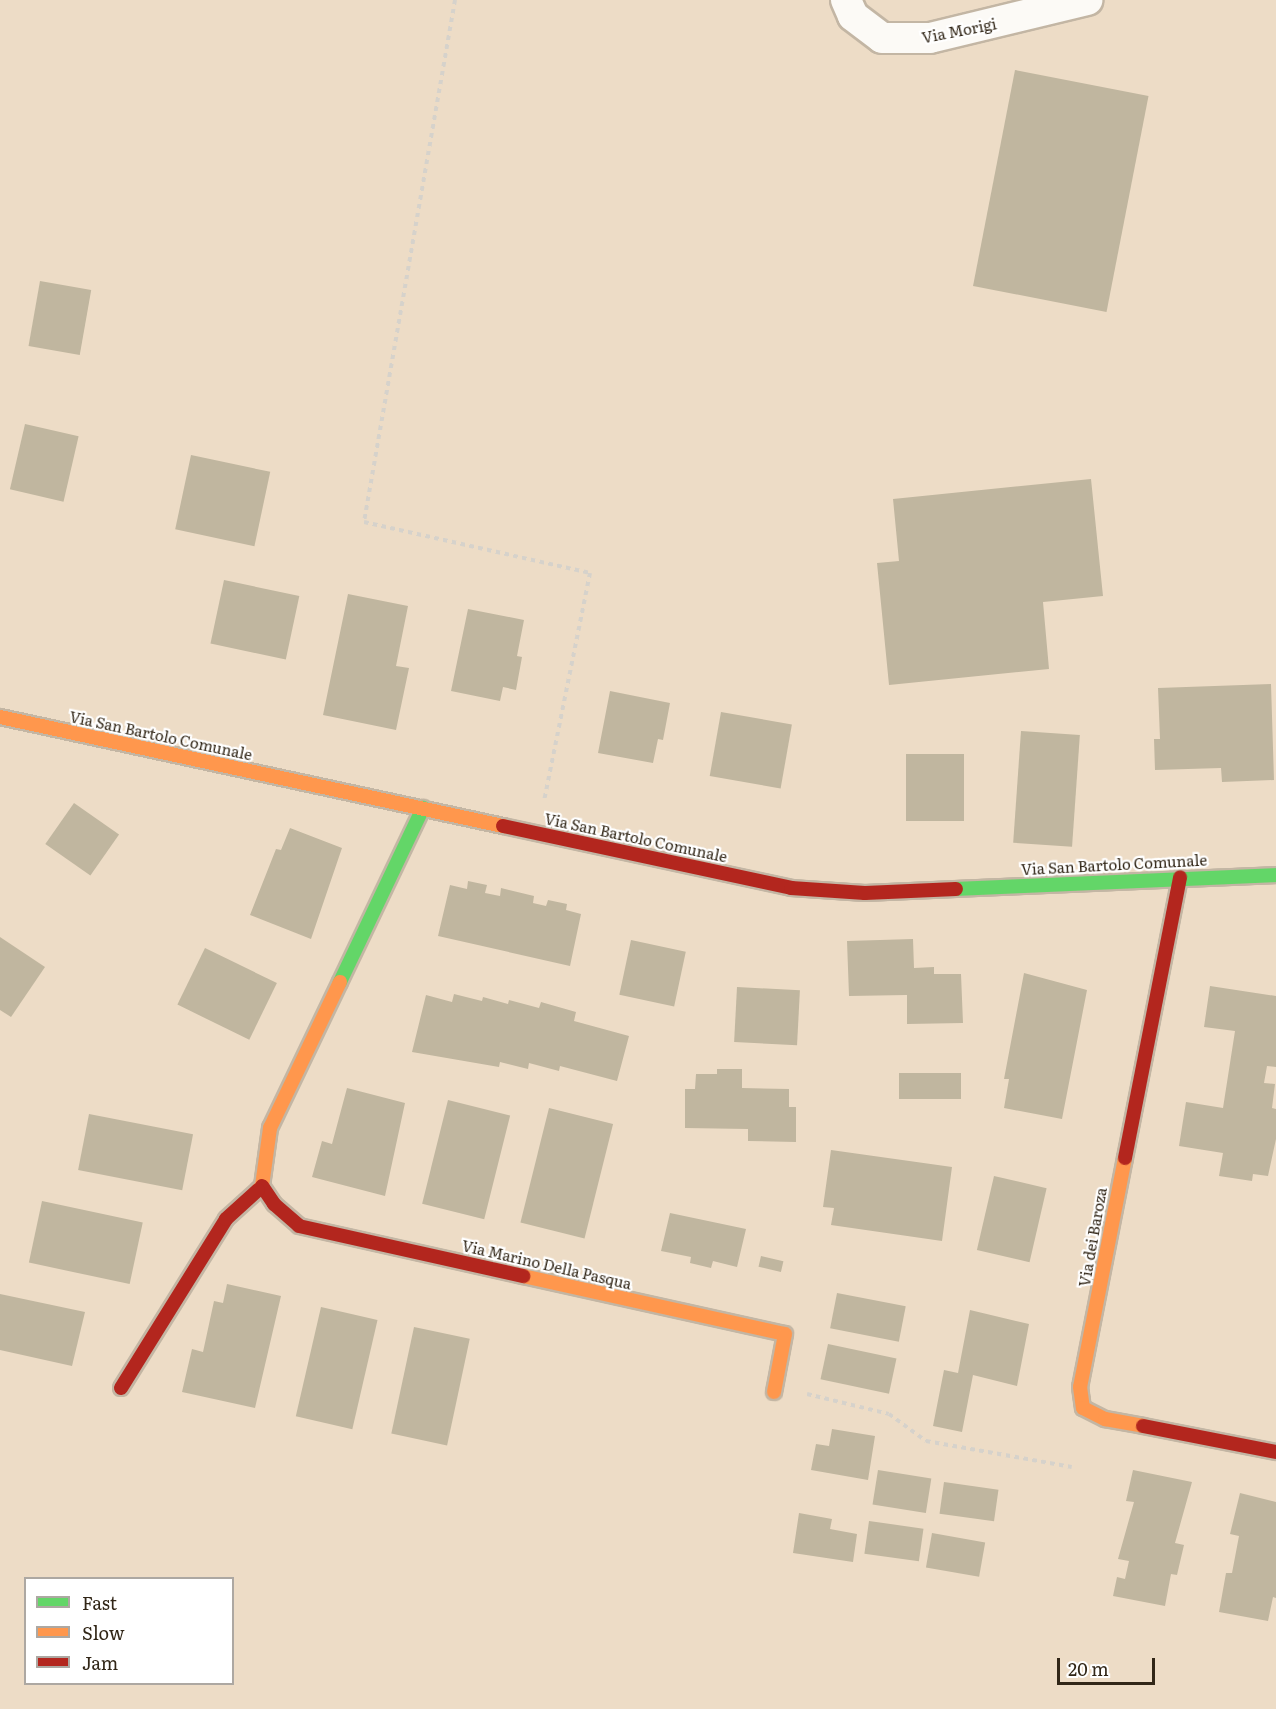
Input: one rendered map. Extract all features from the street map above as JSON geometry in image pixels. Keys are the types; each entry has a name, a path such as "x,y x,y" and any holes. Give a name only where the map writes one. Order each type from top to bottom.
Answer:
{"street":[{"name":"Via Morigi","path":"846,0 853,16 882,39 930,39 1087,0"},
{"name":"Via San Bartolo Comunale","path":"0,717 791,888 865,893 1276,874"},
{"path":"121,1388 226,1219 262,1186 270,1128 423,808"},
{"name":"Via dei Baroza","path":"1180,878 1080,1387 1083,1408 1105,1419 1276,1452"},
{"name":"Via Marino Della Pasqua","path":"262,1186 274,1204 299,1226 785,1334 774,1389"}],"path":[{"path":"454,0 364,522 590,573 544,801"},
{"path":"774,1389 889,1414 926,1441 1072,1467"}],"building":[{"path":"1015,70 1149,96 1107,312 973,286"},
{"path":"40,281 91,290 80,355 29,346"},
{"path":"25,424 79,436 64,502 10,489"},
{"path":"191,455 270,472 254,546 175,529"},
{"path":"1091,479 1103,596 1043,602 1049,669 889,685 877,563 899,561 893,499"},
{"path":"224,580 299,596 286,660 210,644"},
{"path":"348,594 408,606 396,666 409,668 396,730 323,715"},
{"path":"468,609 524,620 517,656 522,657 516,690 503,687 500,701 451,691"},
{"path":"1271,684 1274,780 1222,782 1221,768 1155,770 1154,739 1160,739 1158,688"},
{"path":"610,691 670,703 663,740 658,739 653,763 598,753"},
{"path":"721,712 792,725 781,789 710,776"},
{"path":"1021,731 1080,735 1072,847 1013,843"},
{"path":"906,754 964,754 964,821 906,821"},
{"path":"74,803 119,835 90,876 45,844"},
{"path":"290,828 342,848 311,939 250,915 276,849 281,850"},
{"path":"468,881 487,885 485,893 500,896 501,888 534,896 533,903 546,906 548,900 567,904 566,910 581,914 570,966 438,936 450,885 467,889"},
{"path":"0,937 45,967 11,1017 0,1010"},
{"path":"913,939 914,968 934,967 934,974 961,974 963,1023 907,1024 907,995 849,996 847,941"},
{"path":"631,940 686,952 674,1006 619,995"},
{"path":"205,948 277,983 249,1040 177,1005"},
{"path":"1024,973 1087,990 1062,1119 1004,1108 1009,1079 1004,1079"},
{"path":"1210,986 1276,996 1276,1067 1267,1066 1264,1083 1275,1084 1272,1108 1276,1109 1276,1139 1268,1176 1253,1174 1252,1181 1219,1176 1223,1153 1179,1146 1186,1102 1223,1108 1235,1031 1204,1027"},
{"path":"737,987 800,990 797,1045 734,1042"},
{"path":"454,994 482,1001 483,997 508,1004 509,1000 539,1008 541,1002 576,1012 574,1021 629,1036 617,1081 560,1066 559,1071 529,1063 528,1069 500,1062 499,1067 412,1052 426,995 452,1002"},
{"path":"717,1069 742,1069 742,1088 789,1089 789,1107 796,1107 796,1142 748,1141 748,1129 685,1128 685,1089 695,1089 696,1074 717,1074"},
{"path":"899,1073 961,1073 961,1099 899,1099"},
{"path":"347,1088 405,1103 385,1196 312,1177 322,1141 332,1144"},
{"path":"448,1100 510,1115 484,1219 422,1204"},
{"path":"549,1108 613,1124 584,1238 520,1222"},
{"path":"89,1114 193,1134 182,1190 78,1170"},
{"path":"831,1150 952,1167 942,1241 831,1225 834,1208 823,1207"},
{"path":"994,1176 1047,1188 1030,1262 977,1250"},
{"path":"42,1201 143,1222 130,1284 29,1263"},
{"path":"670,1213 746,1229 737,1267 713,1261 711,1268 690,1263 691,1257 661,1251"},
{"path":"761,1256 783,1261 781,1272 759,1267"},
{"path":"227,1284 281,1296 255,1408 182,1392 192,1349 203,1352 214,1301 223,1303"},
{"path":"837,1293 906,1306 899,1342 830,1328"},
{"path":"0,1294 85,1312 72,1366 0,1350"},
{"path":"321,1307 378,1320 352,1429 296,1416"},
{"path":"970,1310 1029,1324 1017,1386 973,1375 962,1432 933,1426 944,1370 958,1373"},
{"path":"414,1327 470,1339 447,1445 391,1434"},
{"path":"828,1344 896,1359 889,1394 821,1379"},
{"path":"832,1429 875,1436 868,1480 811,1470 816,1444 829,1446"},
{"path":"878,1470 931,1478 926,1513 873,1505"},
{"path":"1133,1470 1192,1482 1175,1543 1184,1545 1177,1575 1171,1574 1165,1606 1113,1596 1117,1577 1125,1579 1129,1561 1118,1559 1134,1502 1126,1501"},
{"path":"944,1482 998,1490 994,1521 940,1514"},
{"path":"1240,1493 1276,1502 1276,1598 1273,1597 1268,1621 1219,1612 1226,1573 1232,1573 1239,1536 1230,1534"},
{"path":"799,1513 832,1519 830,1529 857,1534 853,1562 793,1553"},
{"path":"869,1521 923,1529 919,1561 864,1554"},
{"path":"932,1533 985,1542 979,1577 926,1567"}],"traffic: fast":[{"path":"340,982 423,808"},
{"path":"956,889 1276,875"}],"traffic: slow":[{"path":"0,717 503,826"},
{"path":"258,1190 262,1186 270,1128 340,982"},
{"path":"1125,1158 1080,1387 1083,1408 1105,1419 1143,1426"},
{"path":"523,1276 785,1334 774,1392"}],"traffic: jam":[{"path":"503,826 791,888 865,893 956,889"},
{"path":"1125,1158 1180,877"},
{"path":"262,1186 274,1204 299,1226 523,1276"},
{"path":"121,1388 226,1219 258,1190"},
{"path":"1143,1426 1276,1452"}]}
